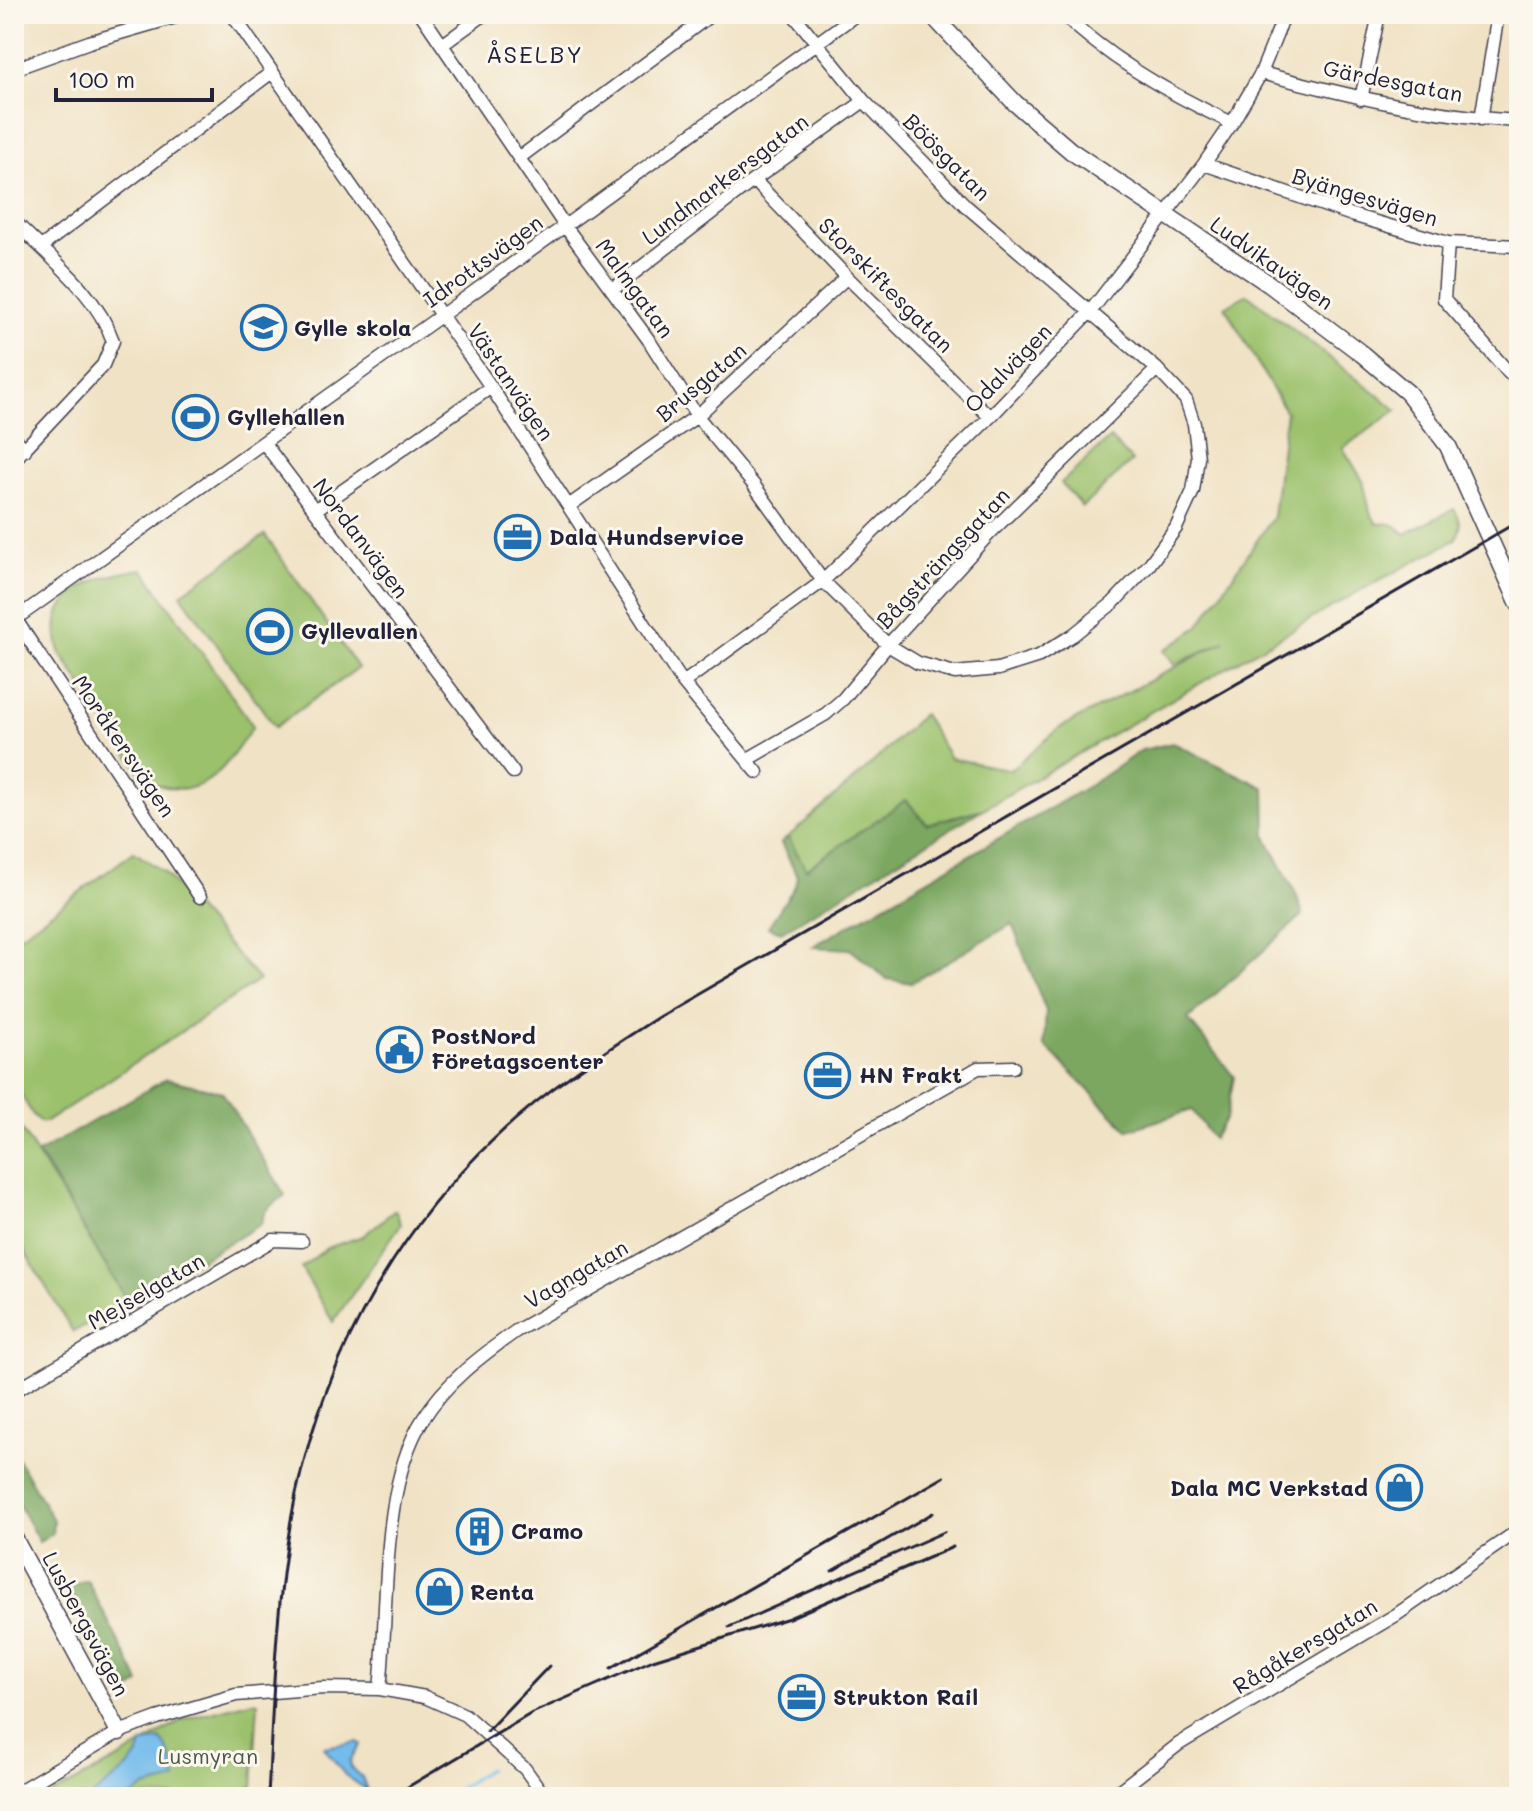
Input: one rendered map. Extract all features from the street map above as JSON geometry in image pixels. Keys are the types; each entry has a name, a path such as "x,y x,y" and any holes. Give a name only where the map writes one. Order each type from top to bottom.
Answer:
{"street":[{"path":"14,69 89,42 186,14"},
{"name":"Västanvägen","path":"232,14 491,387 683,683 757,772"},
{"name":"Malmgatan","path":"421,14 565,226 648,339 697,416 753,484 823,581 888,645"},
{"path":"442,45 485,14"},
{"path":"519,158 712,14"},
{"name":"Böösgatan","path":"793,14 864,101 966,206 1157,369 1186,400 1194,424 1198,458 1193,491 1176,528 1149,565 1113,603 1073,635 1039,656 998,669 955,673 918,663 888,645"},
{"name":"Idrottsvägen","path":"15,619 857,14"},
{"name":"Ludvikavägen","path":"931,14 1015,103 1071,151 1269,284 1408,393 1448,446 1519,604"},
{"path":"1063,14 1133,68 1190,103 1232,123"},
{"name":"Odalvägen","path":"683,683 823,581 990,417 1090,312 1232,123 1261,73 1285,14"},
{"path":"1361,99 1379,14"},
{"path":"1481,119 1498,14"},
{"path":"41,247 272,72"},
{"name":"Gärdesgatan","path":"1261,73 1361,99 1481,119 1519,121"},
{"name":"Lundmarkersgatan","path":"612,290 754,180 864,101"},
{"name":"Byängesvägen","path":"1204,164 1355,216 1448,243 1519,244"},
{"name":"Storskiftesgatan","path":"754,180 847,277 990,417"},
{"path":"14,221 105,319 113,341 103,365 14,460"},
{"path":"1448,243 1444,299 1509,373 1519,369"},
{"name":"Brusgatan","path":"570,505 697,416 847,277"},
{"name":"Bågsträngsgatan","path":"748,759 826,714 843,699 989,534 1157,369"},
{"path":"315,510 491,387"},
{"path":"14,437 25,450"},
{"name":"Nordanvägen","path":"264,443 513,772"},
{"name":"Moråkersvägen","path":"15,619 200,897"},
{"name":"Vagngatan","path":"380,1689 397,1488 412,1439 424,1417 474,1361 516,1331 978,1068 1013,1067"},
{"name":"Mejselgatan","path":"14,1391 273,1240 302,1241"},
{"name":"Rågåkersgatan","path":"1111,1797 1179,1744 1396,1615 1519,1530"},
{"name":"Lusbergsvägen","path":"14,1538 119,1732"},
{"path":"14,1794 119,1732 236,1695 323,1688 380,1689 425,1697 465,1715 525,1769 545,1797"}],"green space":[{"path":"1247,294 1397,410 1343,448 1363,481 1370,512 1377,524 1392,524 1405,534 1454,509 1460,524 1455,540 1363,589 983,809 927,824 906,800 805,870 788,837 923,714 950,758 1010,770 1061,727 1225,641 1175,664 1164,651 1198,627 1273,517 1286,412 1225,307"},
{"path":"1110,438 1132,461 1082,507 1061,483"},
{"name":"Gyllevallen","path":"265,535 358,668 275,727 181,594"},
{"path":"143,569 253,726 221,769 196,786 181,789 164,787 144,779 61,654 58,616 65,602 90,583"},
{"path":"1173,743 1265,788 1266,837 1296,894 1303,915 1188,1019 1234,1077 1226,1118 1213,1139 1192,1110 1128,1130 1044,1045 1046,1011 1012,924 911,983 887,979 850,949 812,947 1092,784 1142,750"},
{"path":"906,800 927,824 983,809 781,932 768,927 795,886 797,876 781,843 788,837 806,869"},
{"path":"134,852 164,872 259,980 46,1122 40,1122 14,1083 14,940"},
{"path":"166,1079 222,1092 285,1195 265,1211 261,1224 128,1302 38,1153"},
{"path":"14,1117 128,1302 73,1332 14,1234"},
{"path":"395,1210 401,1224 333,1322 301,1268 327,1248 363,1236"},
{"path":"14,1452 53,1520 52,1534 39,1542 14,1496"},
{"path":"87,1580 140,1683 122,1696 68,1587"},
{"name":"Lusmyran","path":"258,1702 253,1787 250,1787 249,1797 47,1797 184,1719"}],"water":[{"path":"160,1739 173,1763 176,1780 144,1788 131,1797 91,1797 128,1767 140,1752 142,1744"},
{"path":"361,1744 350,1761 351,1767 362,1777 367,1790 345,1775 324,1747"}],"waterway":[{"path":"447,1797 488,1769"}],"railway":[{"path":"268,1797 281,1589 291,1520 318,1414 338,1362 390,1265 422,1220 495,1138 554,1088 660,1016 1519,521"},
{"path":"611,1668 944,1477"},
{"path":"832,1571 933,1513"},
{"path":"729,1627 944,1532"},
{"path":"391,1797 532,1713 653,1660 789,1618 953,1547"},
{"path":"487,1731 549,1666"}],"place":[{"name":"Gylle skola","path":"263,328"},
{"name":"Gyllehallen","path":"196,417"},
{"name":"Dala Hundservice","path":"518,537"},
{"name":"Gyllevallen","path":"270,631"},
{"name":"PostNord Företagscenter","path":"400,1049"},
{"name":"HN Frakt","path":"828,1075"},
{"name":"Dala MC Verkstad","path":"1399,1488"},
{"name":"Cramo","path":"480,1531"},
{"name":"Renta","path":"439,1592"},
{"name":"Strukton Rail","path":"802,1697"}],"district":[{"name":"ÅSELBY","path":"535,55"}]}
